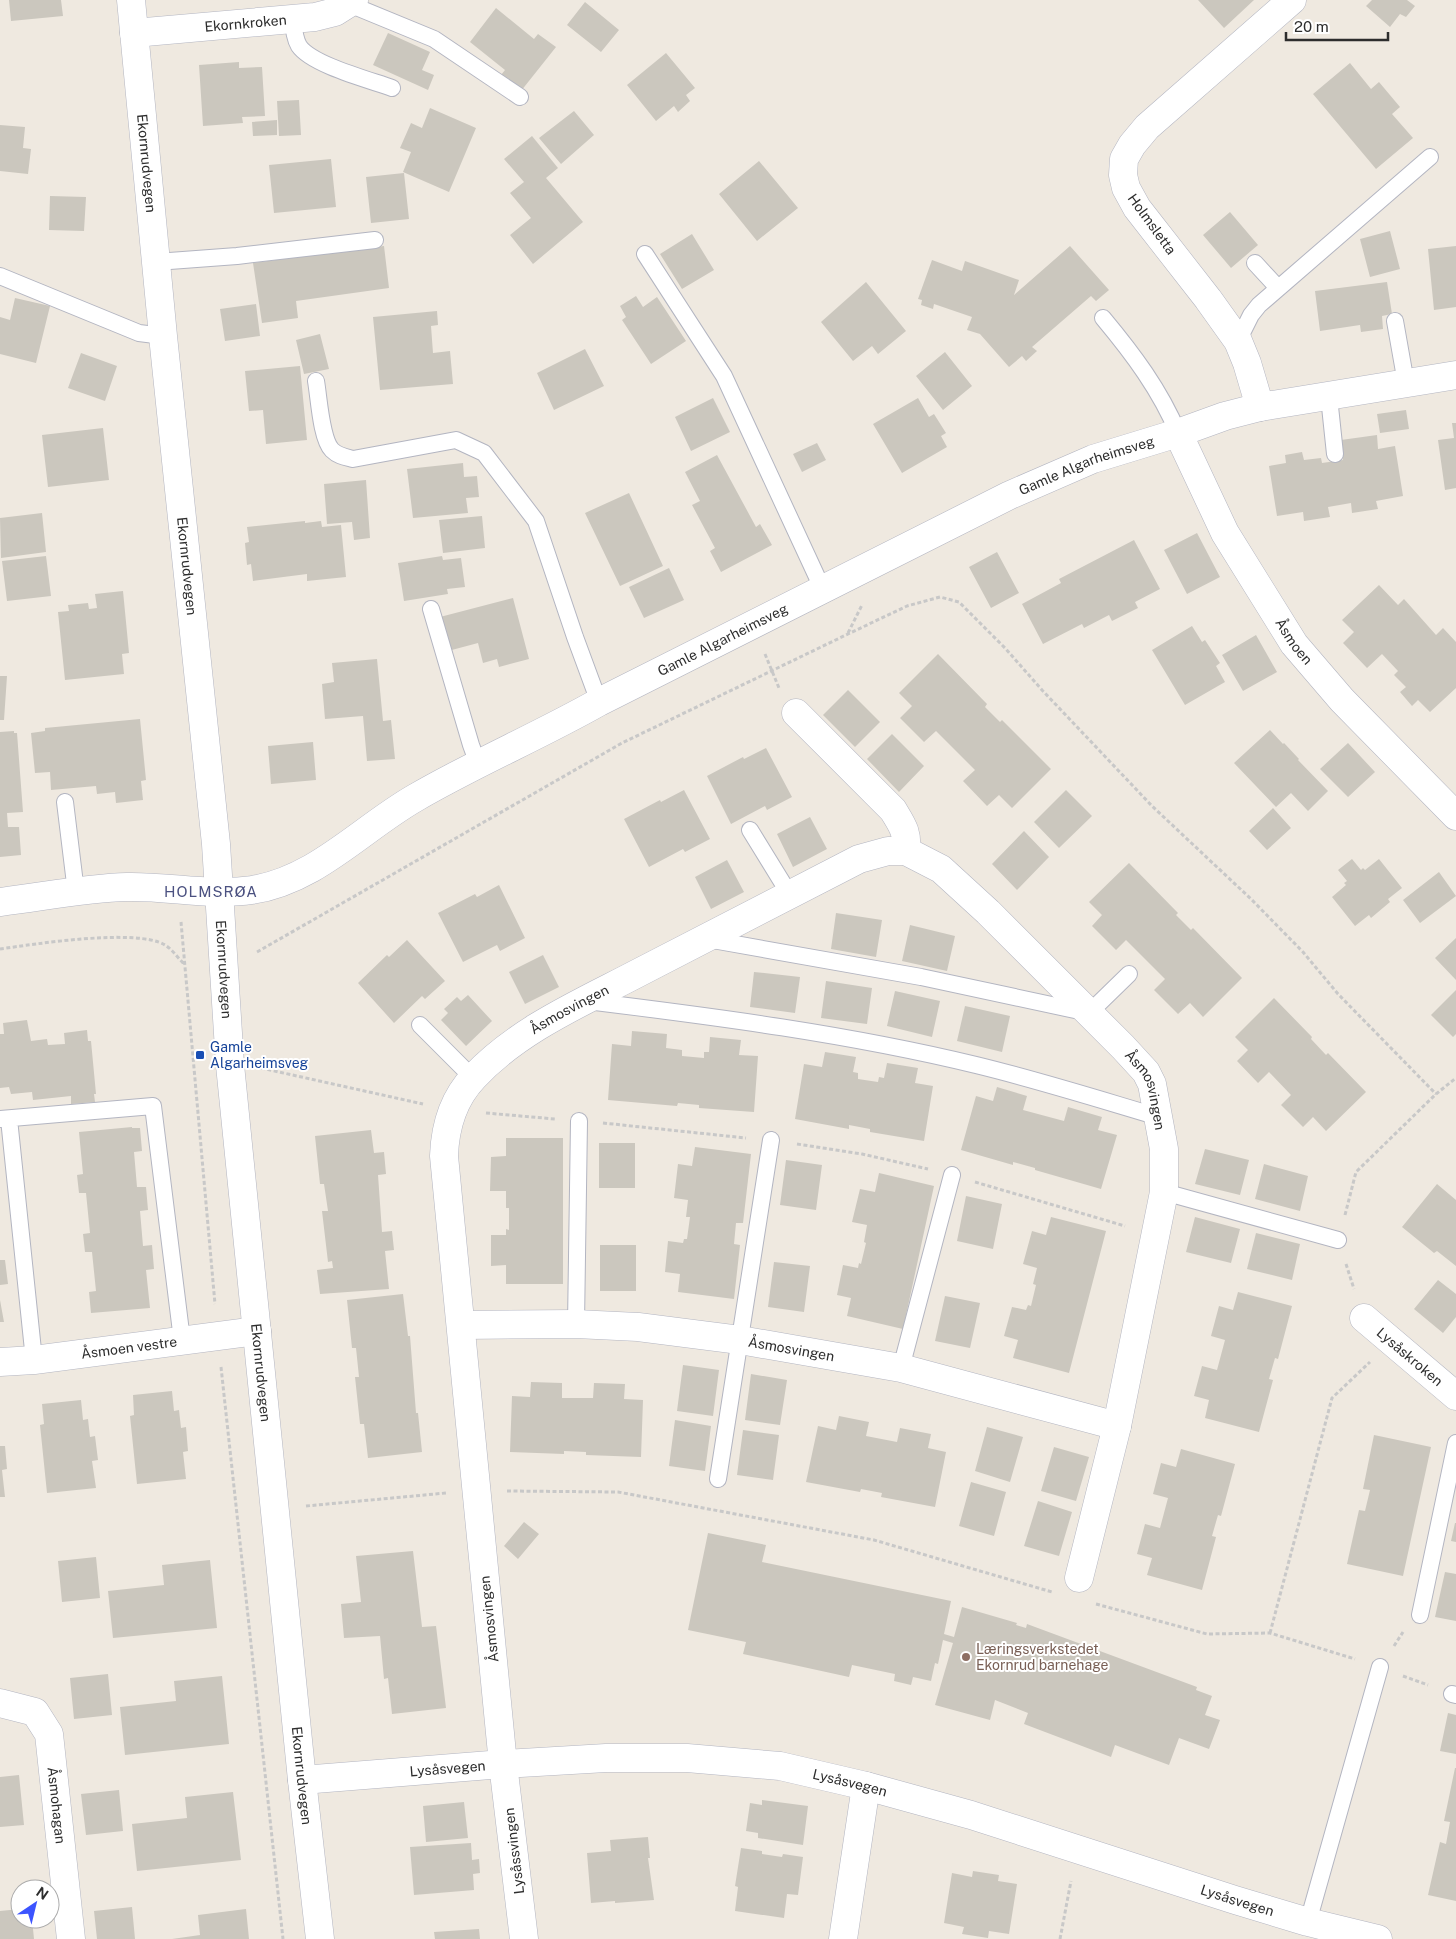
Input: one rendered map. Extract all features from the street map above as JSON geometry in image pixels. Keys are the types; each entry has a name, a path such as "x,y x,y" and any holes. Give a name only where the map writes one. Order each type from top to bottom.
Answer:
{"street":[{"name":"Ekornrudvegen","path":"131,0 163,336 216,844 230,1065 302,1780 320,1939"},
{"name":"Holmsletta","path":"1260,407 1247,362 1238,341 1208,299 1137,208 1126,188 1123,175 1124,159 1132,145 1147,127 1292,0"},
{"name":"Ekornkroken","path":"134,33 315,17 335,12 351,2"},
{"name":"Gamle Algarheimsveg","path":"0,902 127,887 219,891 252,890 283,881 314,868 414,798 478,764 551,729 599,702 1010,495 1093,459 1178,433 1225,416 1260,407 1456,375"},
{"name":"Åsmoen","path":"1178,433 1225,533 1294,644 1342,700 1456,816"},
{"path":"796,713 893,810 907,837 906,851"},
{"name":"Åsmosvingen","path":"503,1764 444,1156 445,1139 452,1110 473,1078 495,1056 540,1026 859,859 888,851 906,851 941,869 988,912 1089,1013 1146,1072 1152,1084 1164,1149 1164,1192 1117,1426 1080,1578"},
{"name":"Lysåskroken","path":"1364,1318 1456,1396"},
{"name":"Åsmosvingen","path":"460,1325 576,1324 638,1327 740,1340 901,1368 1117,1426"},
{"name":"Åsmoen vestre","path":"0,1362 34,1360 257,1331"},
{"name":"Åsmohagan","path":"0,1703 36,1712 50,1734 71,1939"},
{"name":"Lysåsvegen","path":"302,1780 606,1758 687,1758 780,1766 866,1786 971,1816 1308,1922 1378,1939"},
{"name":"Lysåssvingen","path":"503,1764 524,1939"},
{"path":"842,1939 866,1786"}],"lane":[{"path":"351,2 434,39 520,97"},
{"path":"294,19 294,36 300,47 312,57 328,65 392,88"},
{"path":"1238,341 1251,315 1259,304 1430,157"},
{"path":"156,262 237,256 375,240"},
{"path":"645,254 724,376 822,590"},
{"path":"1255,263 1278,288"},
{"path":"0,276 139,333 163,336"},
{"path":"1103,318 1132,352 1151,380 1169,411 1178,433"},
{"path":"1394,321 1406,383"},
{"path":"316,382 326,442 341,457 353,459 456,440 484,453 536,522 599,702"},
{"path":"1329,397 1335,454"},
{"path":"431,609 478,764"},
{"path":"65,802 76,892"},
{"path":"750,830 790,895"},
{"path":"704,939 921,977 1089,1013 1129,974"},
{"path":"585,1001 715,1017 879,1044 1041,1081 1158,1117"},
{"path":"420,1025 473,1078"},
{"path":"34,1360 4,1119 153,1106 182,1340"},
{"path":"576,1324 579,1121"},
{"path":"718,1479 772,1140"},
{"path":"901,1368 952,1175"},
{"path":"1164,1192 1338,1240"},
{"path":"1420,1615 1456,1443"},
{"path":"1308,1922 1380,1667"}],"path":[{"path":"753,625 785,701 796,713"},
{"path":"0,948 110,937 141,938 164,945 184,964"},
{"path":"230,1065 267,1068 452,1110 772,1140 862,1154 952,1175 1156,1236"},
{"path":"1364,1318 1338,1240 1356,1172 1456,1078"},
{"path":"1270,1633 1332,1398 1392,1341"},
{"path":"275,1509 477,1491 618,1492 874,1540 1055,1593"},
{"path":"1093,1604 1207,1634 1270,1633 1380,1667 1454,1694"},
{"path":"1380,1667 1408,1625 1420,1615"},
{"path":"1060,1939 1077,1849"}],"building":[{"path":"9,0 61,0 63,16 11,21"},
{"path":"1198,0 1254,0 1224,28"},
{"path":"1372,0 1407,0 1415,6 1406,17 1400,14 1390,27 1366,6"},
{"path":"585,2 619,30 601,52 567,25"},
{"path":"496,8 534,39 538,34 556,47 521,91 501,75 505,70 470,42"},
{"path":"388,33 430,52 422,70 434,75 428,90 373,65"},
{"path":"666,53 695,88 686,95 690,101 678,112 674,106 656,121 627,85"},
{"path":"239,62 239,68 262,67 265,116 242,117 243,123 203,126 199,65"},
{"path":"1350,63 1371,89 1379,82 1400,107 1392,114 1413,138 1376,169 1313,94"},
{"path":"299,100 301,135 279,136 277,101"},
{"path":"430,108 476,128 449,192 403,172 411,152 400,148 411,123 422,128"},
{"path":"574,111 594,135 561,164 539,138"},
{"path":"277,120 277,135 253,136 252,122"},
{"path":"0,125 25,127 23,148 31,149 28,174 0,171"},
{"path":"532,136 558,168 546,178 583,222 533,264 510,235 531,218 510,193 524,182 504,159"},
{"path":"331,159 336,207 274,213 269,165"},
{"path":"759,161 798,208 757,241 719,194"},
{"path":"404,173 409,219 371,223 366,177"},
{"path":"50,196 86,197 84,231 49,230"},
{"path":"1230,212 1258,245 1231,268 1203,235"},
{"path":"1390,231 1400,269 1370,277 1360,239"},
{"path":"692,234 714,270 682,289 660,254"},
{"path":"384,246 389,288 296,301 298,318 262,323 253,263"},
{"path":"1070,246 1109,290 1096,301 1091,296 1032,347 1037,351 1026,361 1022,356 1009,367 980,334 967,330 972,317 934,304 933,309 921,305 922,300 918,299 932,260 962,271 965,261 1019,280 1014,295"},
{"path":"1456,246 1456,307 1434,310 1428,249"},
{"path":"866,282 906,331 878,354 872,346 853,361 821,322"},
{"path":"1387,282 1392,314 1382,316 1383,329 1361,332 1360,325 1320,331 1315,291"},
{"path":"636,296 643,307 657,297 686,341 651,364 622,320 626,317 620,306"},
{"path":"15,298 50,306 36,363 0,354 0,317 10,320"},
{"path":"256,304 260,336 225,341 220,309"},
{"path":"437,311 438,325 431,326 433,353 450,351 453,384 380,390 373,317"},
{"path":"320,334 329,369 304,374 296,340"},
{"path":"585,349 604,386 554,410 537,373"},
{"path":"945,352 972,386 943,410 916,376"},
{"path":"81,353 117,366 105,401 68,388"},
{"path":"300,366 307,440 266,444 263,410 249,411 245,371"},
{"path":"713,398 730,432 691,451 675,417"},
{"path":"918,398 929,417 934,414 946,433 941,436 947,447 902,473 873,424"},
{"path":"1406,410 1409,429 1380,433 1377,414"},
{"path":"1452,423 1456,423 1456,488 1445,490 1438,440 1454,438"},
{"path":"103,428 109,480 48,487 42,435"},
{"path":"1377,435 1378,449 1395,446 1403,496 1376,501 1378,509 1352,513 1351,503 1328,507 1330,517 1304,521 1303,512 1277,516 1269,466 1286,463 1285,455 1302,452 1304,460 1321,458 1322,463 1343,460 1341,440"},
{"path":"817,443 826,460 802,472 793,454"},
{"path":"717,455 756,527 760,524 772,545 721,572 710,551 715,548 692,505 700,501 685,472"},
{"path":"463,463 464,477 477,476 479,497 466,498 468,513 413,518 407,469"},
{"path":"366,480 370,538 354,540 352,522 327,524 324,484"},
{"path":"629,493 663,566 620,586 585,513"},
{"path":"42,513 46,552 1,558 0,518"},
{"path":"482,516 485,548 443,553 439,520"},
{"path":"305,521 305,523 321,521 322,527 341,525 346,577 307,581 307,574 253,581 251,564 247,565 245,543 249,542 247,527"},
{"path":"1197,533 1220,577 1187,594 1164,550"},
{"path":"1134,540 1160,589 1135,602 1138,608 1112,621 1109,615 1084,628 1082,624 1043,644 1022,604 1061,583 1059,579"},
{"path":"997,552 1019,593 991,608 969,567"},
{"path":"46,556 51,596 7,601 2,561"},
{"path":"442,556 443,560 461,558 465,587 447,589 448,594 404,601 398,563"},
{"path":"669,568 684,600 644,618 629,587"},
{"path":"1379,585 1398,605 1404,599 1436,635 1443,628 1456,642 1456,688 1430,712 1418,700 1412,706 1400,692 1406,687 1394,675 1398,671 1382,654 1367,668 1343,643 1354,632 1342,620"},
{"path":"123,591 129,653 122,654 124,674 65,680 58,612 69,611 68,605 88,603 89,609 97,608 95,594"},
{"path":"513,598 529,659 499,667 497,659 483,663 478,643 448,651 440,617"},
{"path":"1192,626 1202,642 1205,640 1220,663 1216,666 1225,682 1185,705 1152,650"},
{"path":"1256,635 1277,672 1243,691 1222,655"},
{"path":"938,654 987,704 985,707 1000,722 1002,720 1051,769 1012,808 999,795 987,806 963,781 975,770 936,731 924,742 900,718 912,706 899,693"},
{"path":"377,659 383,721 391,720 395,759 367,761 363,716 325,719 322,684 334,682 332,663"},
{"path":"0,676 7,676 4,720 0,720"},
{"path":"848,690 880,722 855,747 823,715"},
{"path":"140,719 146,780 141,781 143,800 116,803 115,792 97,794 96,786 51,790 50,772 35,773 31,733 45,731 45,728"},
{"path":"1270,730 1328,791 1308,811 1291,793 1276,807 1234,763"},
{"path":"14,731 14,733 17,733 23,812 7,813 8,827 19,827 21,855 0,857 0,732"},
{"path":"892,734 924,766 899,792 867,759"},
{"path":"313,742 316,780 271,784 268,746"},
{"path":"1348,743 1375,772 1348,797 1320,769"},
{"path":"766,748 792,797 767,810 765,806 731,824 707,776 743,757 744,759"},
{"path":"684,790 710,839 685,852 683,849 649,867 624,819"},
{"path":"1066,790 1092,816 1059,848 1034,822"},
{"path":"1273,808 1291,828 1267,850 1249,831"},
{"path":"810,817 827,849 793,867 777,834"},
{"path":"1024,831 1049,857 1017,890 992,864"},
{"path":"1352,859 1361,870 1363,868 1365,870 1379,859 1402,888 1388,899 1390,902 1371,918 1369,915 1355,926 1332,897 1346,885 1344,883 1347,881 1338,870"},
{"path":"727,860 744,892 711,909 695,877"},
{"path":"1129,863 1178,913 1176,915 1191,930 1193,928 1242,978 1203,1017 1190,1003 1178,1014 1154,990 1165,979 1126,940 1116,950 1092,926 1102,915 1089,902"},
{"path":"1439,872 1456,896 1420,923 1403,900"},
{"path":"499,885 525,938 500,951 497,945 463,962 438,913 475,894 477,897"},
{"path":"836,913 882,920 876,957 831,949"},
{"path":"910,925 955,936 947,971 902,961"},
{"path":"1456,938 1456,980 1435,958"},
{"path":"407,940 445,981 425,999 422,996 394,1023 358,983 387,955 389,957"},
{"path":"543,955 559,987 525,1004 509,972"},
{"path":"754,972 800,977 795,1013 750,1007"},
{"path":"826,981 872,988 867,1024 821,1018"},
{"path":"1456,990 1456,1034 1453,1037 1431,1015"},
{"path":"895,991 940,1001 932,1037 887,1026"},
{"path":"468,995 492,1021 466,1046 441,1020 448,1013 444,1009 457,997 461,1001"},
{"path":"1274,998 1312,1037 1311,1039 1326,1055 1328,1053 1366,1092 1326,1131 1313,1117 1303,1127 1281,1105 1291,1095 1269,1072 1258,1083 1237,1061 1248,1050 1235,1037"},
{"path":"965,1006 1010,1016 1002,1052 957,1041"},
{"path":"27,1020 31,1041 47,1039 48,1045 65,1044 64,1033 87,1030 88,1041 91,1041 96,1094 94,1094 95,1102 71,1104 71,1096 33,1100 32,1092 11,1094 9,1087 0,1088 0,1034 4,1034 3,1023"},
{"path":"632,1031 667,1034 666,1048 682,1050 682,1056 704,1058 704,1052 709,1052 710,1037 741,1040 739,1055 758,1056 754,1112 699,1108 699,1105 678,1103 677,1106 608,1100 612,1044 631,1046"},
{"path":"825,1052 856,1057 853,1072 858,1073 858,1079 878,1082 879,1077 884,1078 887,1063 918,1068 915,1083 933,1086 924,1141 870,1132 870,1129 849,1125 849,1129 795,1119 804,1064 822,1067"},
{"path":"997,1087 1027,1096 1023,1110 1064,1121 1068,1107 1102,1117 1098,1130 1117,1135 1101,1189 1035,1170 1035,1168 1013,1162 1013,1165 961,1150 976,1096 993,1101"},
{"path":"132,1127 140,1128 142,1151 134,1152 137,1187 146,1187 148,1210 140,1211 143,1246 152,1245 154,1269 146,1270 150,1308 91,1313 89,1292 96,1291 92,1252 85,1252 83,1234 90,1233 86,1193 79,1193 77,1175 83,1174 79,1132"},
{"path":"371,1130 374,1153 384,1152 386,1174 378,1175 382,1232 392,1231 394,1250 385,1251 389,1289 320,1294 317,1270 333,1268 332,1261 328,1262 322,1211 328,1211 324,1184 320,1184 315,1136"},
{"path":"506,1138 563,1138 563,1284 506,1284 506,1265 491,1266 491,1235 506,1235 506,1229 509,1230 509,1208 506,1208 506,1191 490,1191 491,1157 506,1156"},
{"path":"599,1143 635,1143 635,1188 599,1188"},
{"path":"695,1147 751,1154 743,1223 736,1223 734,1244 740,1245 734,1299 678,1292 680,1274 665,1272 668,1241 683,1243 684,1239 687,1239 690,1217 686,1217 688,1200 674,1198 678,1164 692,1166"},
{"path":"1205,1149 1249,1160 1240,1195 1195,1184"},
{"path":"786,1160 822,1165 816,1210 780,1205"},
{"path":"1264,1164 1308,1176 1300,1211 1255,1199"},
{"path":"879,1173 934,1186 903,1329 847,1316 851,1298 837,1295 843,1265 858,1268 859,1263 861,1264 866,1243 864,1242 867,1225 852,1222 860,1189 875,1192"},
{"path":"1437,1184 1456,1200 1456,1266 1437,1251 1434,1253 1402,1227"},
{"path":"966,1196 1002,1204 993,1249 957,1241"},
{"path":"1051,1217 1106,1231 1069,1373 1013,1358 1018,1340 1004,1336 1012,1307 1026,1310 1028,1305 1031,1306 1036,1285 1033,1284 1037,1268 1023,1264 1032,1231 1046,1235"},
{"path":"1195,1217 1240,1229 1231,1263 1186,1252"},
{"path":"1256,1233 1300,1244 1292,1280 1247,1269"},
{"path":"600,1245 636,1245 636,1291 600,1291"},
{"path":"0,1260 5,1260 8,1284 0,1285"},
{"path":"774,1262 810,1266 804,1312 768,1307"},
{"path":"1438,1280 1456,1294 1456,1317 1443,1333 1414,1309"},
{"path":"1238,1292 1292,1306 1278,1359 1275,1358 1269,1379 1273,1380 1259,1432 1205,1418 1209,1400 1194,1396 1202,1366 1217,1370 1225,1340 1211,1336 1219,1306 1233,1310"},
{"path":"403,1294 408,1336 410,1336 416,1413 418,1413 422,1452 368,1458 364,1424 360,1424 355,1377 359,1377 356,1348 352,1348 347,1300"},
{"path":"945,1296 980,1303 970,1348 935,1341"},
{"path":"0,1300 4,1322 0,1322"},
{"path":"683,1365 719,1370 713,1416 677,1411"},
{"path":"751,1374 787,1380 780,1425 745,1420"},
{"path":"531,1382 562,1383 562,1398 593,1398 594,1383 625,1384 624,1399 643,1400 641,1457 586,1455 586,1452 564,1451 564,1454 510,1452 512,1396 530,1397"},
{"path":"172,1391 174,1411 179,1410 181,1428 186,1427 188,1451 183,1452 186,1479 137,1484 130,1416 134,1415 133,1395"},
{"path":"81,1400 83,1420 88,1419 90,1437 95,1436 98,1460 92,1461 96,1488 47,1493 40,1425 44,1424 42,1404"},
{"path":"839,1416 869,1422 866,1436 897,1442 900,1428 931,1434 928,1448 946,1452 935,1507 881,1497 882,1493 861,1489 860,1492 806,1482 818,1426 836,1430"},
{"path":"675,1420 711,1426 705,1471 669,1466"},
{"path":"987,1427 1023,1437 1010,1482 975,1471"},
{"path":"743,1430 779,1435 773,1480 737,1475"},
{"path":"1374,1435 1431,1447 1403,1576 1347,1564 1359,1510 1365,1511 1370,1490 1363,1489"},
{"path":"0,1446 5,1446 7,1469 2,1470 5,1497 0,1497"},
{"path":"1054,1447 1089,1457 1076,1501 1041,1491"},
{"path":"1181,1449 1235,1464 1221,1516 1218,1515 1212,1536 1216,1537 1202,1590 1147,1575 1152,1558 1137,1554 1145,1524 1160,1528 1168,1498 1153,1494 1161,1463 1176,1467"},
{"path":"971,1482 1006,1492 994,1536 959,1526"},
{"path":"1038,1501 1072,1512 1059,1556 1024,1546"},
{"path":"524,1522 539,1534 518,1559 504,1546"},
{"path":"1456,1523 1456,1542 1451,1541"},
{"path":"708,1533 766,1545 762,1562 951,1601 944,1634 954,1637 962,1607 1017,1623 1016,1625 1026,1628 1027,1624 1197,1687 1196,1690 1212,1696 1205,1715 1220,1720 1209,1749 1179,1738 1169,1765 1115,1745 1111,1757 1024,1724 1028,1713 995,1700 990,1720 935,1705 953,1643 943,1640 938,1664 935,1663 931,1681 913,1677 911,1685 894,1681 895,1674 852,1665 849,1677 743,1654 746,1642 688,1630"},
{"path":"413,1551 422,1627 436,1626 446,1708 392,1714 388,1678 384,1679 380,1636 344,1638 341,1604 361,1602 356,1556"},
{"path":"96,1557 100,1598 62,1602 58,1561"},
{"path":"210,1560 217,1628 113,1638 108,1591 164,1585 162,1565"},
{"path":"1445,1572 1456,1574 1456,1621 1435,1617"},
{"path":"108,1674 112,1715 74,1719 70,1678"},
{"path":"222,1676 229,1744 125,1755 120,1707 176,1701 174,1681"},
{"path":"1448,1713 1456,1715 1456,1754 1440,1751"},
{"path":"1455,1768 1456,1901 1428,1895 1440,1842 1446,1844 1450,1822 1444,1821"},
{"path":"19,1775 24,1825 0,1827 0,1777"},
{"path":"119,1790 123,1831 86,1835 81,1794"},
{"path":"233,1792 241,1860 137,1871 132,1824 187,1818 185,1797"},
{"path":"762,1800 808,1806 803,1845 758,1838 758,1833 746,1831 750,1803 762,1805"},
{"path":"464,1802 468,1838 426,1842 423,1806"},
{"path":"648,1837 650,1858 648,1858 654,1900 591,1903 587,1853 611,1851 610,1840"},
{"path":"471,1843 472,1860 479,1859 480,1873 473,1874 474,1890 414,1895 410,1847"},
{"path":"741,1848 762,1851 762,1854 782,1857 783,1854 803,1857 798,1895 787,1894 784,1918 735,1911 738,1887 735,1886"},
{"path":"973,1871 999,1875 998,1881 1017,1884 1009,1934 989,1931 988,1938 962,1934 964,1927 944,1923 952,1873 972,1877"},
{"path":"132,1907 135,1939 97,1939 94,1911"},
{"path":"246,1909 249,1939 172,1939 200,1935 198,1915"},
{"path":"10,1910 10,1929 33,1929 34,1939 0,1939 0,1911"},
{"path":"479,1929 480,1939 435,1939 434,1932"}],"place":[{"name":"Gamle Algarheimsveg","path":"200,1055"},
{"name":"Læringsverkstedet Ekornrud barnehage","path":"966,1657"}],"district":[{"name":"HOLMSRØA","path":"211,891"}]}
